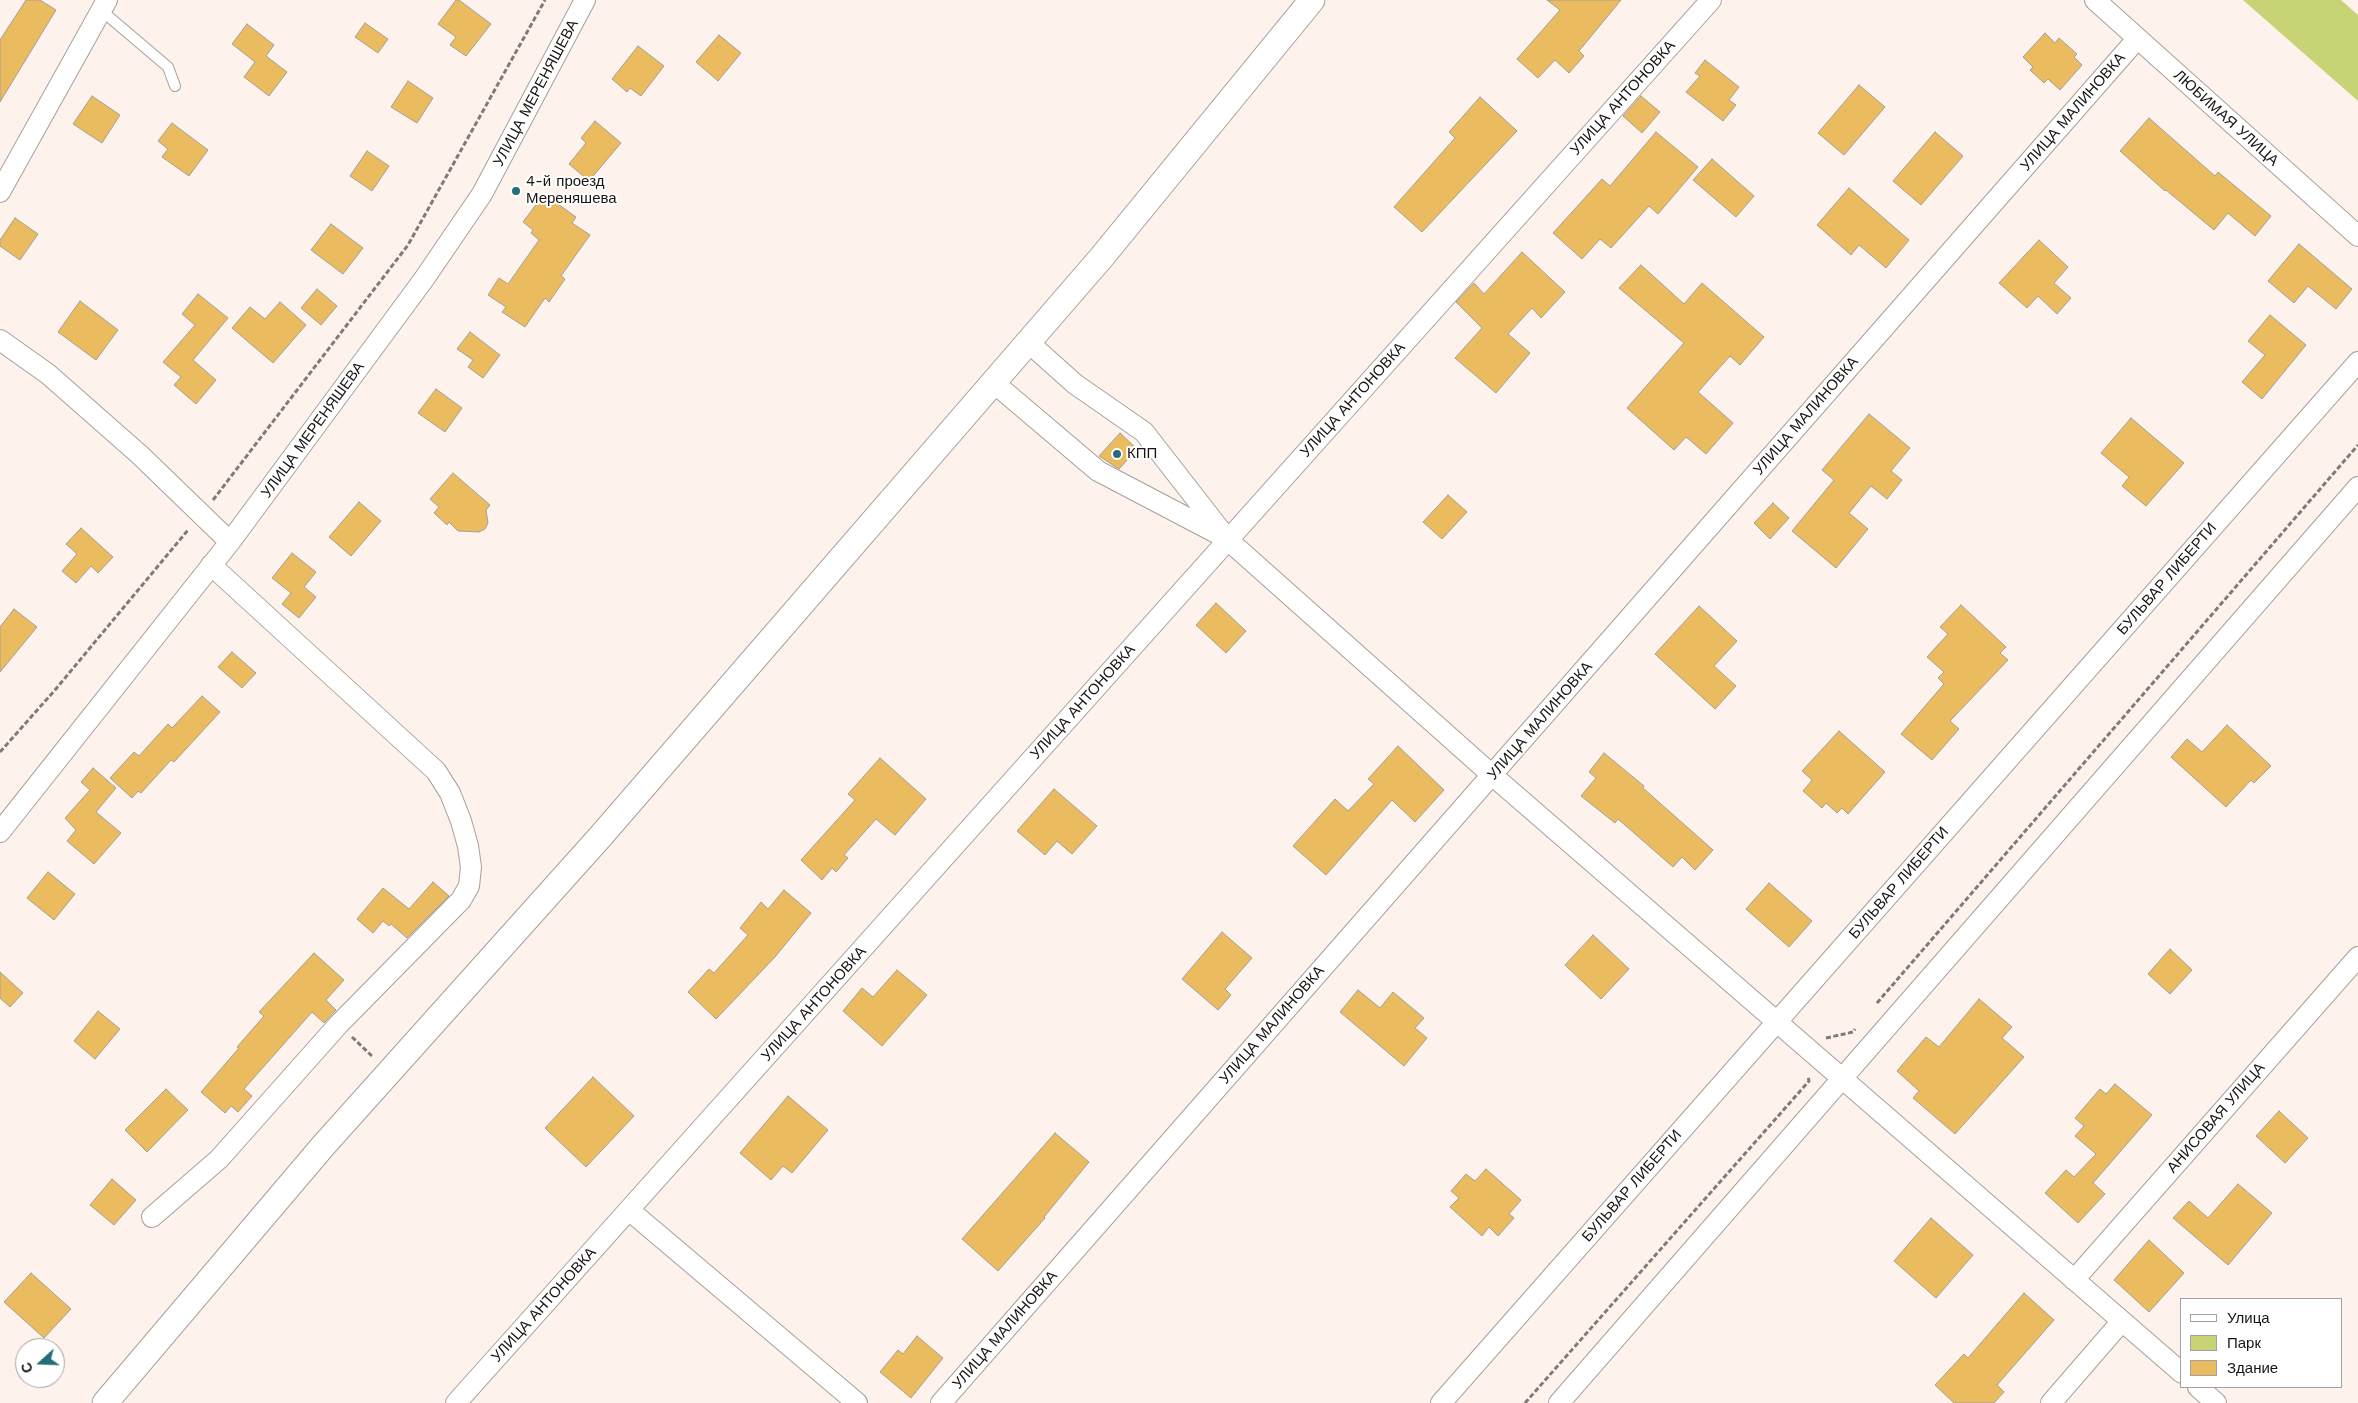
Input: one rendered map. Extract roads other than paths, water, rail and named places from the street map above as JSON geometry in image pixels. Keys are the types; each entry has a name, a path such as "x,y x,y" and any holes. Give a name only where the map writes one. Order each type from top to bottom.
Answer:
{"street":[{"name":"УЛИЦА МЕРЕНЯШЕВА","path":"0,832 230,542 424,279 482,194 585,0"},
{"path":"105,1403 323,1146 600,837 1112,245 1312,0"},
{"name":"УЛИЦА АНТОНОВКА","path":"456,1403 1711,0"},
{"name":"ЛЮБИМАЯ УЛИЦА","path":"2094,0 2358,236"},
{"path":"0,192 104,6"},
{"name":"УЛИЦА МАЛИНОВКА","path":"941,1403 2137,38"},
{"path":"0,340 48,374 140,455 230,542"},
{"path":"1028,342 1075,384 1144,432 1228,540 1492,775 2180,1371"},
{"name":"БУЛЬВАР ЛИБЕРТИ","path":"1441,1403 2358,362"},
{"path":"993,382 1098,471 1228,540"},
{"path":"1559,1403 2358,487"},
{"path":"152,1217 219,1159 339,1024 462,900 469,886 471,867 468,846 450,794 436,771 211,565"},
{"name":"АНИСОВАЯ УЛИЦА","path":"2074,1280 2358,957"},
{"path":"629,1210 857,1403"},
{"path":"2050,1403 2122,1321"},
{"path":"2199,1388 2216,1403"}],"lane":[{"path":"104,6 168,66 175,86"}],"place":[{"name":"4-й проезд Мереняшева","path":"516,191"},
{"name":"КПП","path":"1117,454"}]}
